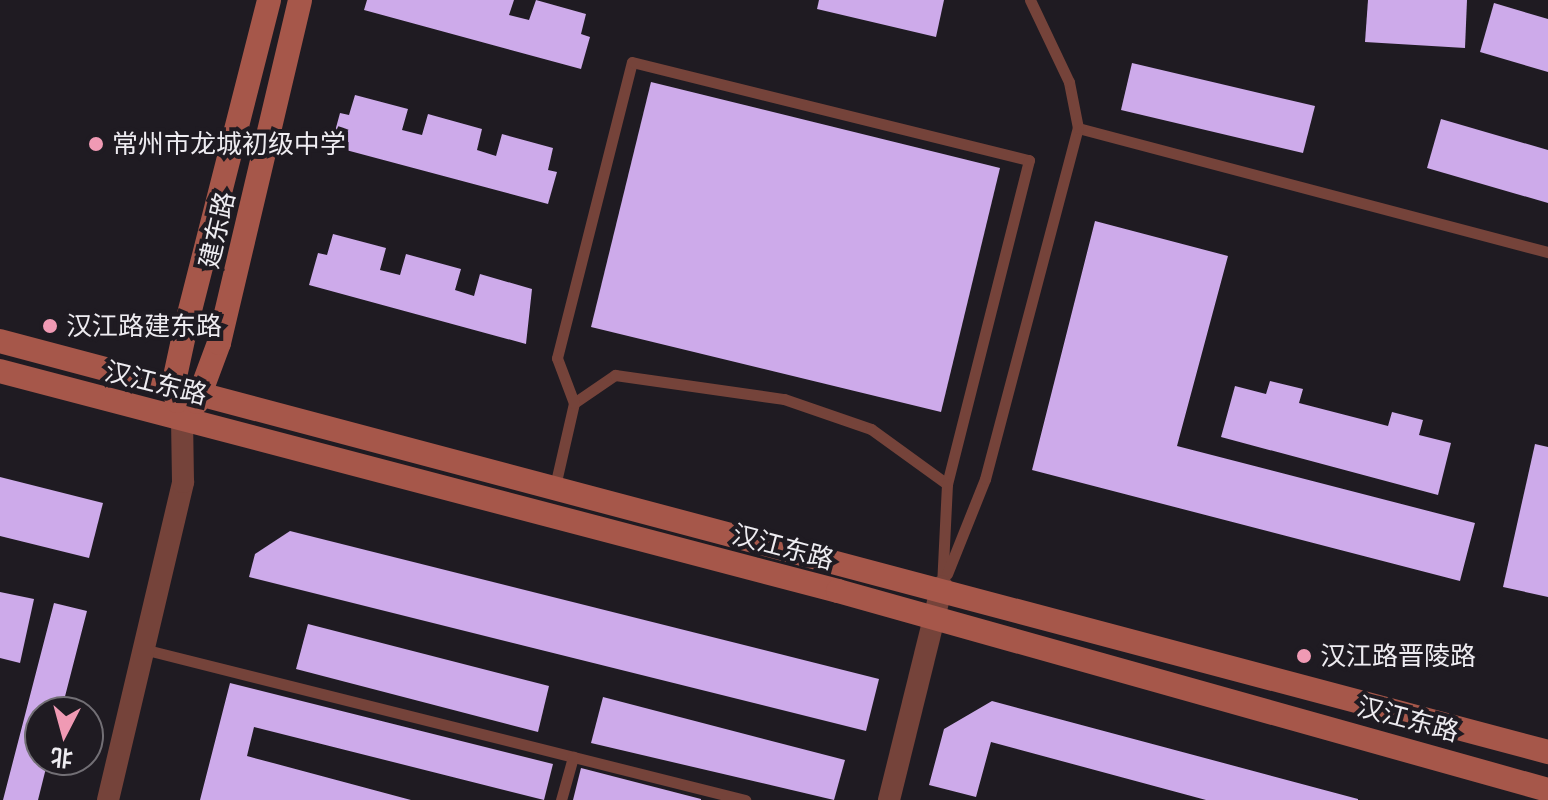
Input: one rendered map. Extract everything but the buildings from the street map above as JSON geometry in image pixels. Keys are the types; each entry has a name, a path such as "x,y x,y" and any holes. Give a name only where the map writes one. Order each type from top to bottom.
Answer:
{"street":[{"name":"建东路","path":"108,800 183,482 182,419 173,386 269,0"},
{"name":"建东路","path":"182,419 206,392 300,0"},
{"name":"汉江东路","path":"0,341 206,392 942,586 1548,752"},
{"name":"汉江东路","path":"0,371 934,618 1548,790"},
{"path":"889,800 942,586"}],"lane":[{"path":"942,586 985,479 1078,128 1069,82 1030,0"},
{"path":"555,486 574,403 557,358 632,62 1029,160 947,484 942,586"},
{"path":"1078,128 1548,252"},
{"path":"574,403 615,375 784,399 871,429 947,484"},
{"path":"143,649 745,800"},
{"path":"561,800 573,757"}],"place":[{"name":"常州市龙城初级中学","path":"96,144"},
{"name":"汉江路建东路","path":"50,326"},
{"name":"汉江路晋陵路","path":"1304,656"}]}
